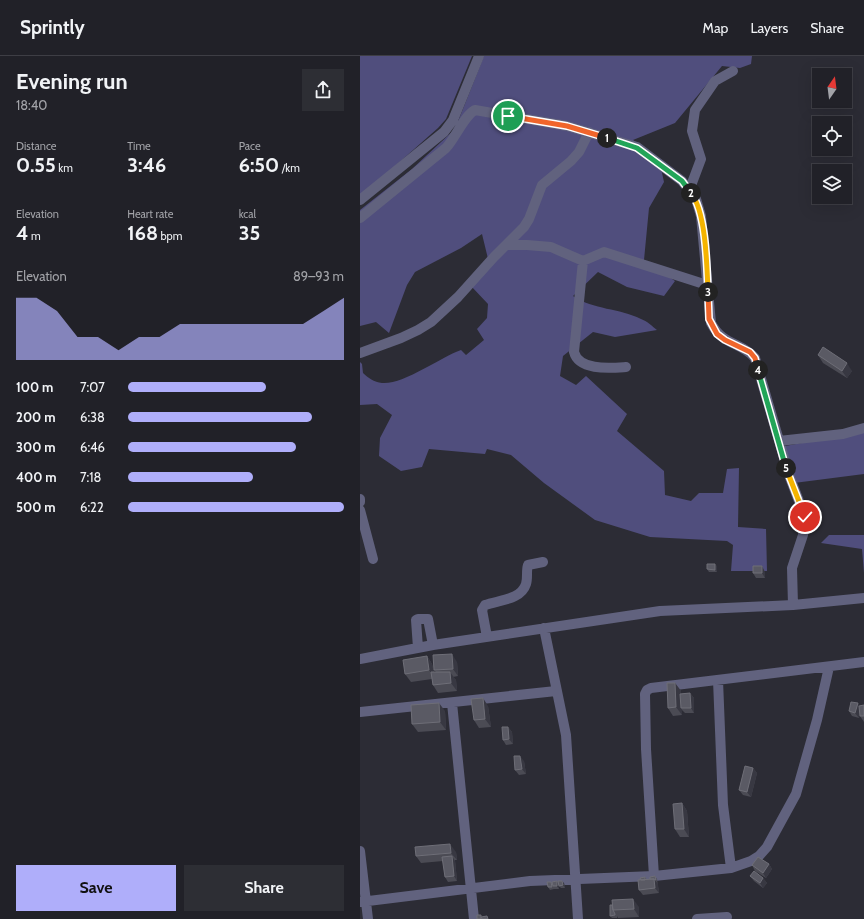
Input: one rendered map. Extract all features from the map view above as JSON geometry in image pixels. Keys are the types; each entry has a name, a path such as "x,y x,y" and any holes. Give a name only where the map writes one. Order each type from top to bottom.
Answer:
{"street":[{"path":"360,200 444,132 453,120 479,56"},
{"path":"689,190 701,159 692,131 695,110 715,81 733,71"},
{"path":"360,218 446,148 456,136 469,113 475,110 567,126 637,148 682,181 696,200 702,216 709,319 717,334 725,340 750,352 755,358 788,475 805,517 803,535 792,568 793,605"},
{"path":"360,353 402,338 431,322 458,297 494,256 507,245 529,219 542,185 571,161 579,152 589,132"},
{"path":"507,245 551,247 583,261 604,252 707,285"},
{"path":"583,261 575,336 575,357 580,362 602,368 626,367"},
{"path":"779,441 843,434 864,428"},
{"path":"360,510 373,559"},
{"path":"487,637 482,610 485,605 515,597 521,593 527,583 528,565 543,562"},
{"path":"360,659 418,643 487,637 660,611 793,605 864,598"},
{"path":"418,643 416,620 418,619 428,619 432,641"},
{"path":"544,628 566,735 578,919"},
{"path":"654,876 646,749 645,694 647,690 652,688 864,662"},
{"path":"363,901 530,881 654,876 732,868 751,862 767,847 796,794 817,720 829,667"},
{"path":"718,680 723,805 732,868"},
{"path":"360,712 556,691"},
{"path":"452,702 474,919"},
{"path":"360,851 363,901 368,919"},
{"path":"697,919 727,917"}],"shaded area":[{"path":"360,56 472,56 446,119 438,128 360,197"},
{"path":"484,56 752,56 751,64 740,68 722,66 675,123 633,140 659,159 664,182 649,208 644,260 675,281 664,296 627,287 598,272 573,296 581,301 598,307 633,315 645,321 657,330 615,337 593,332 563,356 560,376 576,385 586,376 627,414 617,431 664,471 665,495 691,501 699,493 723,493 727,469 739,468 738,527 766,529 767,571 731,571 733,545 727,541 650,537 595,520 544,483 511,455 487,449 485,454 429,449 422,467 401,471 379,456 380,438 392,415 377,404 360,405 360,362 362,364 363,373 374,381 382,383 400,380 461,350 466,355 484,340 477,329 487,318 488,304 471,286 490,267 482,234 461,248 415,272 407,285 389,333 376,322 360,326 360,210 412,169 455,129"},
{"path":"864,432 864,474 794,483 785,446"},
{"path":"829,535 864,535 864,573 862,549 821,543"}],"building":[{"path":"823,347 847,363 842,371 818,355"},
{"path":"707,564 715,564 715,570 707,569"},
{"path":"753,566 762,566 762,573 753,573"},
{"path":"452,654 453,669 434,670 433,655"},
{"path":"427,656 429,670 405,674 403,660"},
{"path":"431,672 450,672 451,683 433,685"},
{"path":"667,683 675,683 676,707 668,708"},
{"path":"690,693 691,708 681,708 680,694"},
{"path":"483,698 485,719 474,720 471,699"},
{"path":"851,702 858,703 855,713 849,711"},
{"path":"439,703 440,722 412,724 411,705"},
{"path":"864,705 864,716 860,716 859,706"},
{"path":"502,727 508,727 509,739 503,740"},
{"path":"514,756 520,756 522,769 515,770"},
{"path":"745,766 753,768 747,792 739,790"},
{"path":"682,803 684,829 675,829 673,804"},
{"path":"450,844 451,853 416,856 415,847"},
{"path":"452,856 454,876 445,877 442,857"},
{"path":"758,857 769,864 763,873 752,865"},
{"path":"754,871 763,878 760,883 750,876"},
{"path":"655,876 656,880 650,879 650,877"},
{"path":"645,877 645,880 641,880 640,878"},
{"path":"654,879 655,888 639,890 638,880"},
{"path":"557,881 557,886 553,886 552,882"},
{"path":"558,881 562,881 563,885 559,886"},
{"path":"547,882 551,882 552,887 548,887"},
{"path":"633,899 634,909 613,910 612,900"},
{"path":"610,905 612,905 615,915 610,916"},
{"path":"477,915 481,915 481,919 477,919"},
{"path":"487,916 488,919 482,919 481,917"}],"route":[{"path":"508,116 541,123 567,126 637,148 682,181 696,200 702,216 710,323 717,334 743,350 747,350 755,358 788,475 805,517"}]}
